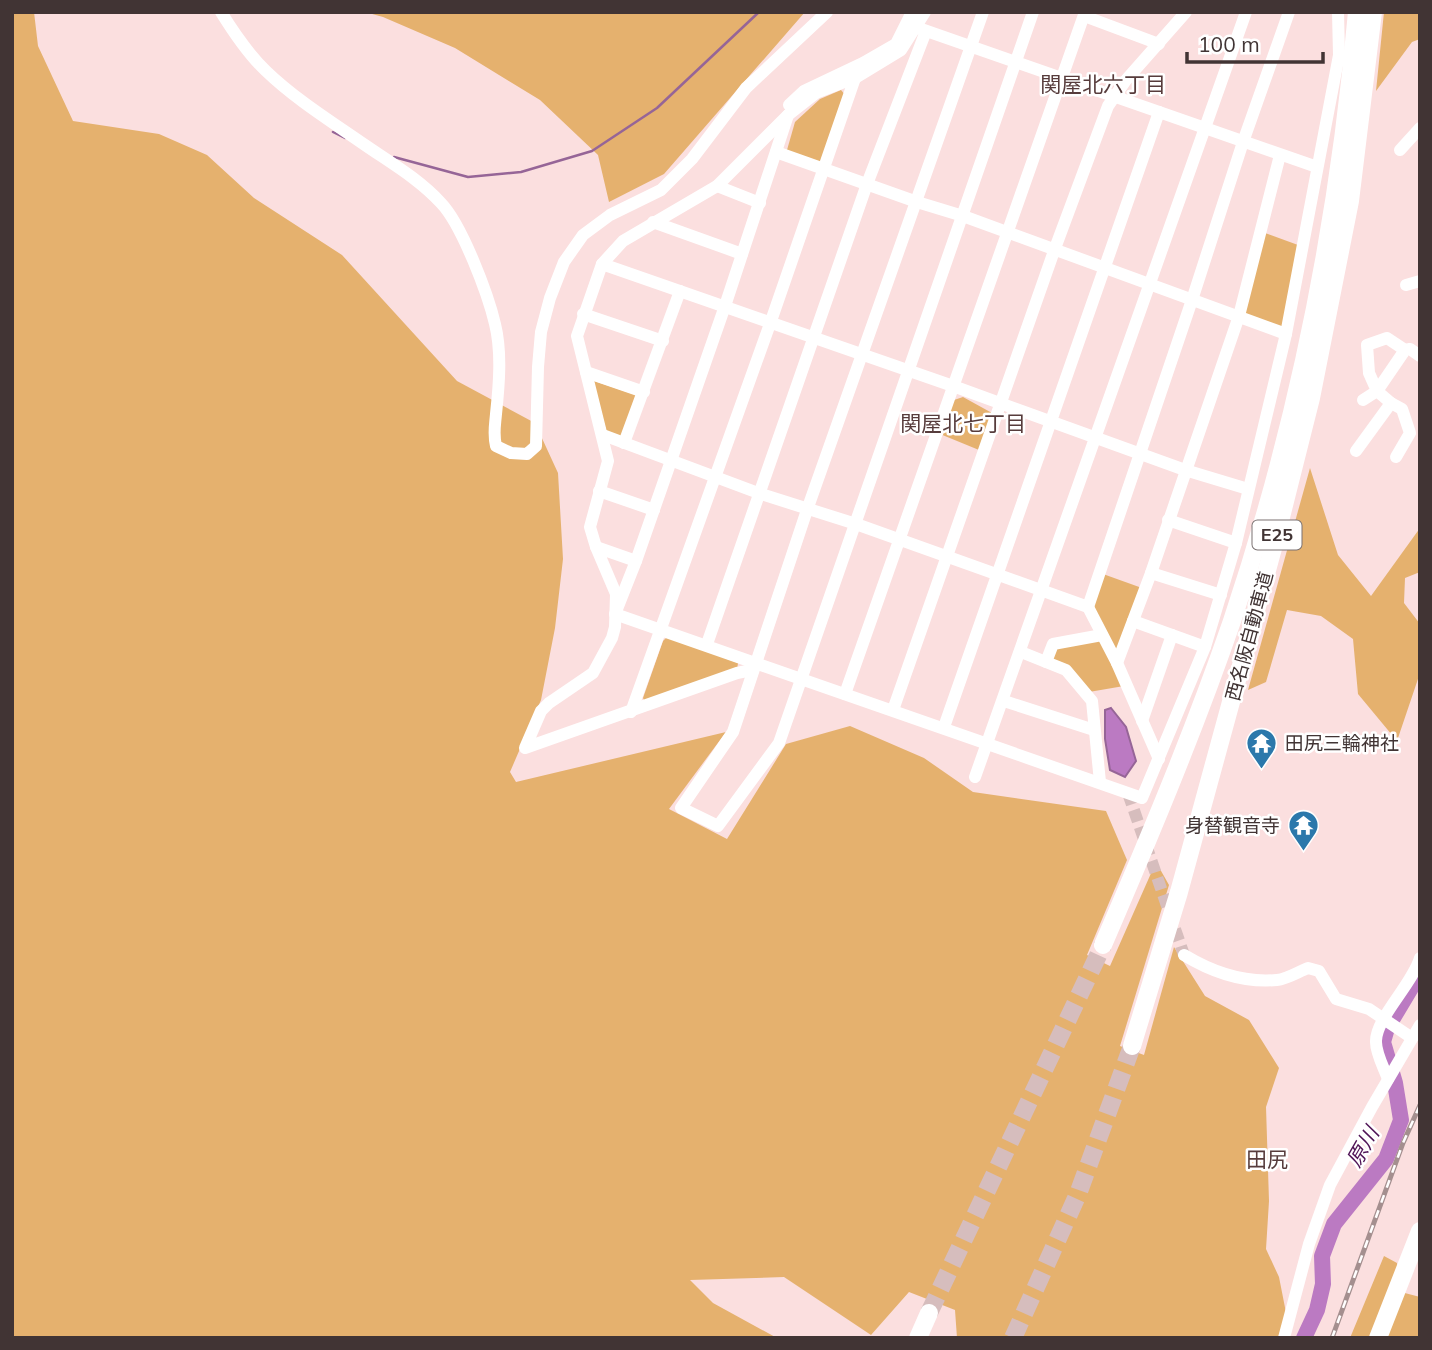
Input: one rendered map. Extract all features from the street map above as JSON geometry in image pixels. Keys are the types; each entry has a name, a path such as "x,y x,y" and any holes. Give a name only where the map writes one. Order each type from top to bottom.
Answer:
{"highway":[{"name":"西名阪自動車道","path":"1103,945 1157,820 1210,683 1233,618 1269,498 1296,395 1324,265 1344,136 1357,12"},
{"name":"西名阪自動車道","path":"1132,1046 1180,892 1311,398 1350,201 1373,12"},
{"path":"1378,1338 1415,1261 1420,1231"},
{"path":"918,1338 929,1313"}],"street":[{"path":"221,12 237,39 267,71 422,185 443,205 458,230 495,324 499,352 493,433 496,446 511,453 527,454 536,446 539,422 538,367 541,332 564,262 583,235 610,215 661,190 692,159 746,88 827,12"},
{"path":"754,139 804,91 896,44 912,12"},
{"path":"707,644 815,338 925,12"},
{"path":"983,12 807,510 733,732 681,807 719,826 779,743 1033,12"},
{"path":"893,710 1054,251 1113,96 1186,12"},
{"path":"975,777 989,744 1246,12"},
{"path":"1088,607 1192,300 1242,142 1289,12"},
{"path":"615,614 707,644 753,666 801,678 1142,798 1205,647 1236,543 1286,334 1339,55 1338,12"},
{"path":"845,694 1084,14 1159,44"},
{"path":"920,29 1317,167"},
{"path":"753,666 525,748 541,711 549,702 593,673 612,638 616,594 590,527 608,461 577,337 583,314 602,264 623,241 717,186 788,115 816,93 855,78 901,50 920,29"},
{"path":"631,712 855,78"},
{"path":"944,727 1160,113"},
{"path":"615,614 725,306 788,115"},
{"path":"1400,150 1420,128"},
{"path":"776,152 963,216 1286,334"},
{"path":"1117,663 1151,573 1239,316 1280,155"},
{"path":"717,186 760,203"},
{"path":"653,222 743,254"},
{"path":"602,264 771,321 1185,470 1248,489"},
{"path":"1406,285 1420,281"},
{"path":"624,443 680,291"},
{"path":"583,314 663,341"},
{"path":"1396,457 1410,433 1402,409 1377,391 1369,373 1367,345 1387,338 1420,356"},
{"path":"1363,400 1377,391 1405,350"},
{"path":"586,372 644,392"},
{"path":"1356,451 1391,403"},
{"path":"603,435 761,494 856,524 1088,607 1117,663 1159,759"},
{"path":"599,491 654,510"},
{"path":"1168,520 1236,543"},
{"path":"596,547 636,561"},
{"path":"1151,573 1221,595"},
{"path":"1133,621 1205,647"},
{"path":"1046,662 1053,644 1102,635"},
{"path":"1142,721 1172,635"},
{"path":"1021,652 1066,670 1092,701 1100,782"},
{"path":"1004,701 1094,730"},
{"path":"1184,955 1203,967 1230,976 1279,980 1308,968 1319,971 1336,999 1369,1009 1412,1038"},
{"path":"1388,1079 1375,1044 1377,1030 1407,986 1420,958"},
{"path":"1284,1338 1309,1244 1330,1185 1420,1025"}],"shaded area":[{"path":"12,12 34,12 38,46 73,121 159,134 207,155 254,198 342,255 457,381 535,423 558,473 563,559 555,628 541,700 510,772 516,782 726,732 669,809 727,839 786,744 850,726 924,758 973,792 1106,811 1127,860 1087,955 1110,966 1156,862 1169,885 1120,1046 1144,1055 1174,947 1205,996 1249,1020 1279,1068 1266,1107 1269,1201 1266,1249 1279,1277 1291,1338 957,1338 955,1310 909,1292 871,1335 784,1277 690,1280 713,1303 777,1338 12,1338"},
{"path":"365,12 805,12 664,174 609,202 598,155 540,100 455,48"},
{"path":"1384,12 1420,12 1420,39 1412,42 1376,91"},
{"path":"841,90 846,96 821,165 787,150 795,122 820,99"},
{"path":"1265,233 1298,245 1282,329 1244,314"},
{"path":"591,380 636,395 624,437 607,433"},
{"path":"963,397 992,413 979,450 940,434 951,401"},
{"path":"1310,468 1338,555 1371,596 1420,528 1420,572 1405,578 1404,603 1420,624 1420,673 1397,741 1358,694 1353,639 1321,616 1287,610 1266,682 1248,690"},
{"path":"1103,574 1142,588 1116,656 1091,608"},
{"path":"666,638 738,663 737,670 646,704 643,698"},
{"path":"1101,638 1124,686 1089,692 1050,661 1056,647"},
{"path":"1111,708 1126,727 1136,761 1125,777 1110,770 1105,739 1105,710"},
{"path":"1384,1256 1397,1263 1401,1292 1420,1297 1420,1338 1350,1338"}],"waterway":[{"path":"394,157 468,177 521,172 592,151 657,108 759,12"},
{"path":"333,132 345,138"},
{"name":"原川","path":"1304,1338 1317,1310 1323,1284 1322,1256 1334,1224 1386,1159 1401,1120 1395,1083 1383,1042 1387,1028 1420,973"}],"tunnel":[{"path":"1128,793 1184,955"},
{"path":"929,1313 1103,945"},
{"path":"1013,1338 1078,1194 1132,1046"}],"railway":[{"path":"1332,1338 1403,1143 1420,1105"}],"place":[{"name":"田尻三輪神社","path":"1262,770"},
{"name":"身替観音寺","path":"1303,852"}],"district":[{"name":"関屋北六丁目","path":"1103,85"},
{"name":"関屋北七丁目","path":"963,424"},
{"name":"田尻","path":"1267,1160"}]}
